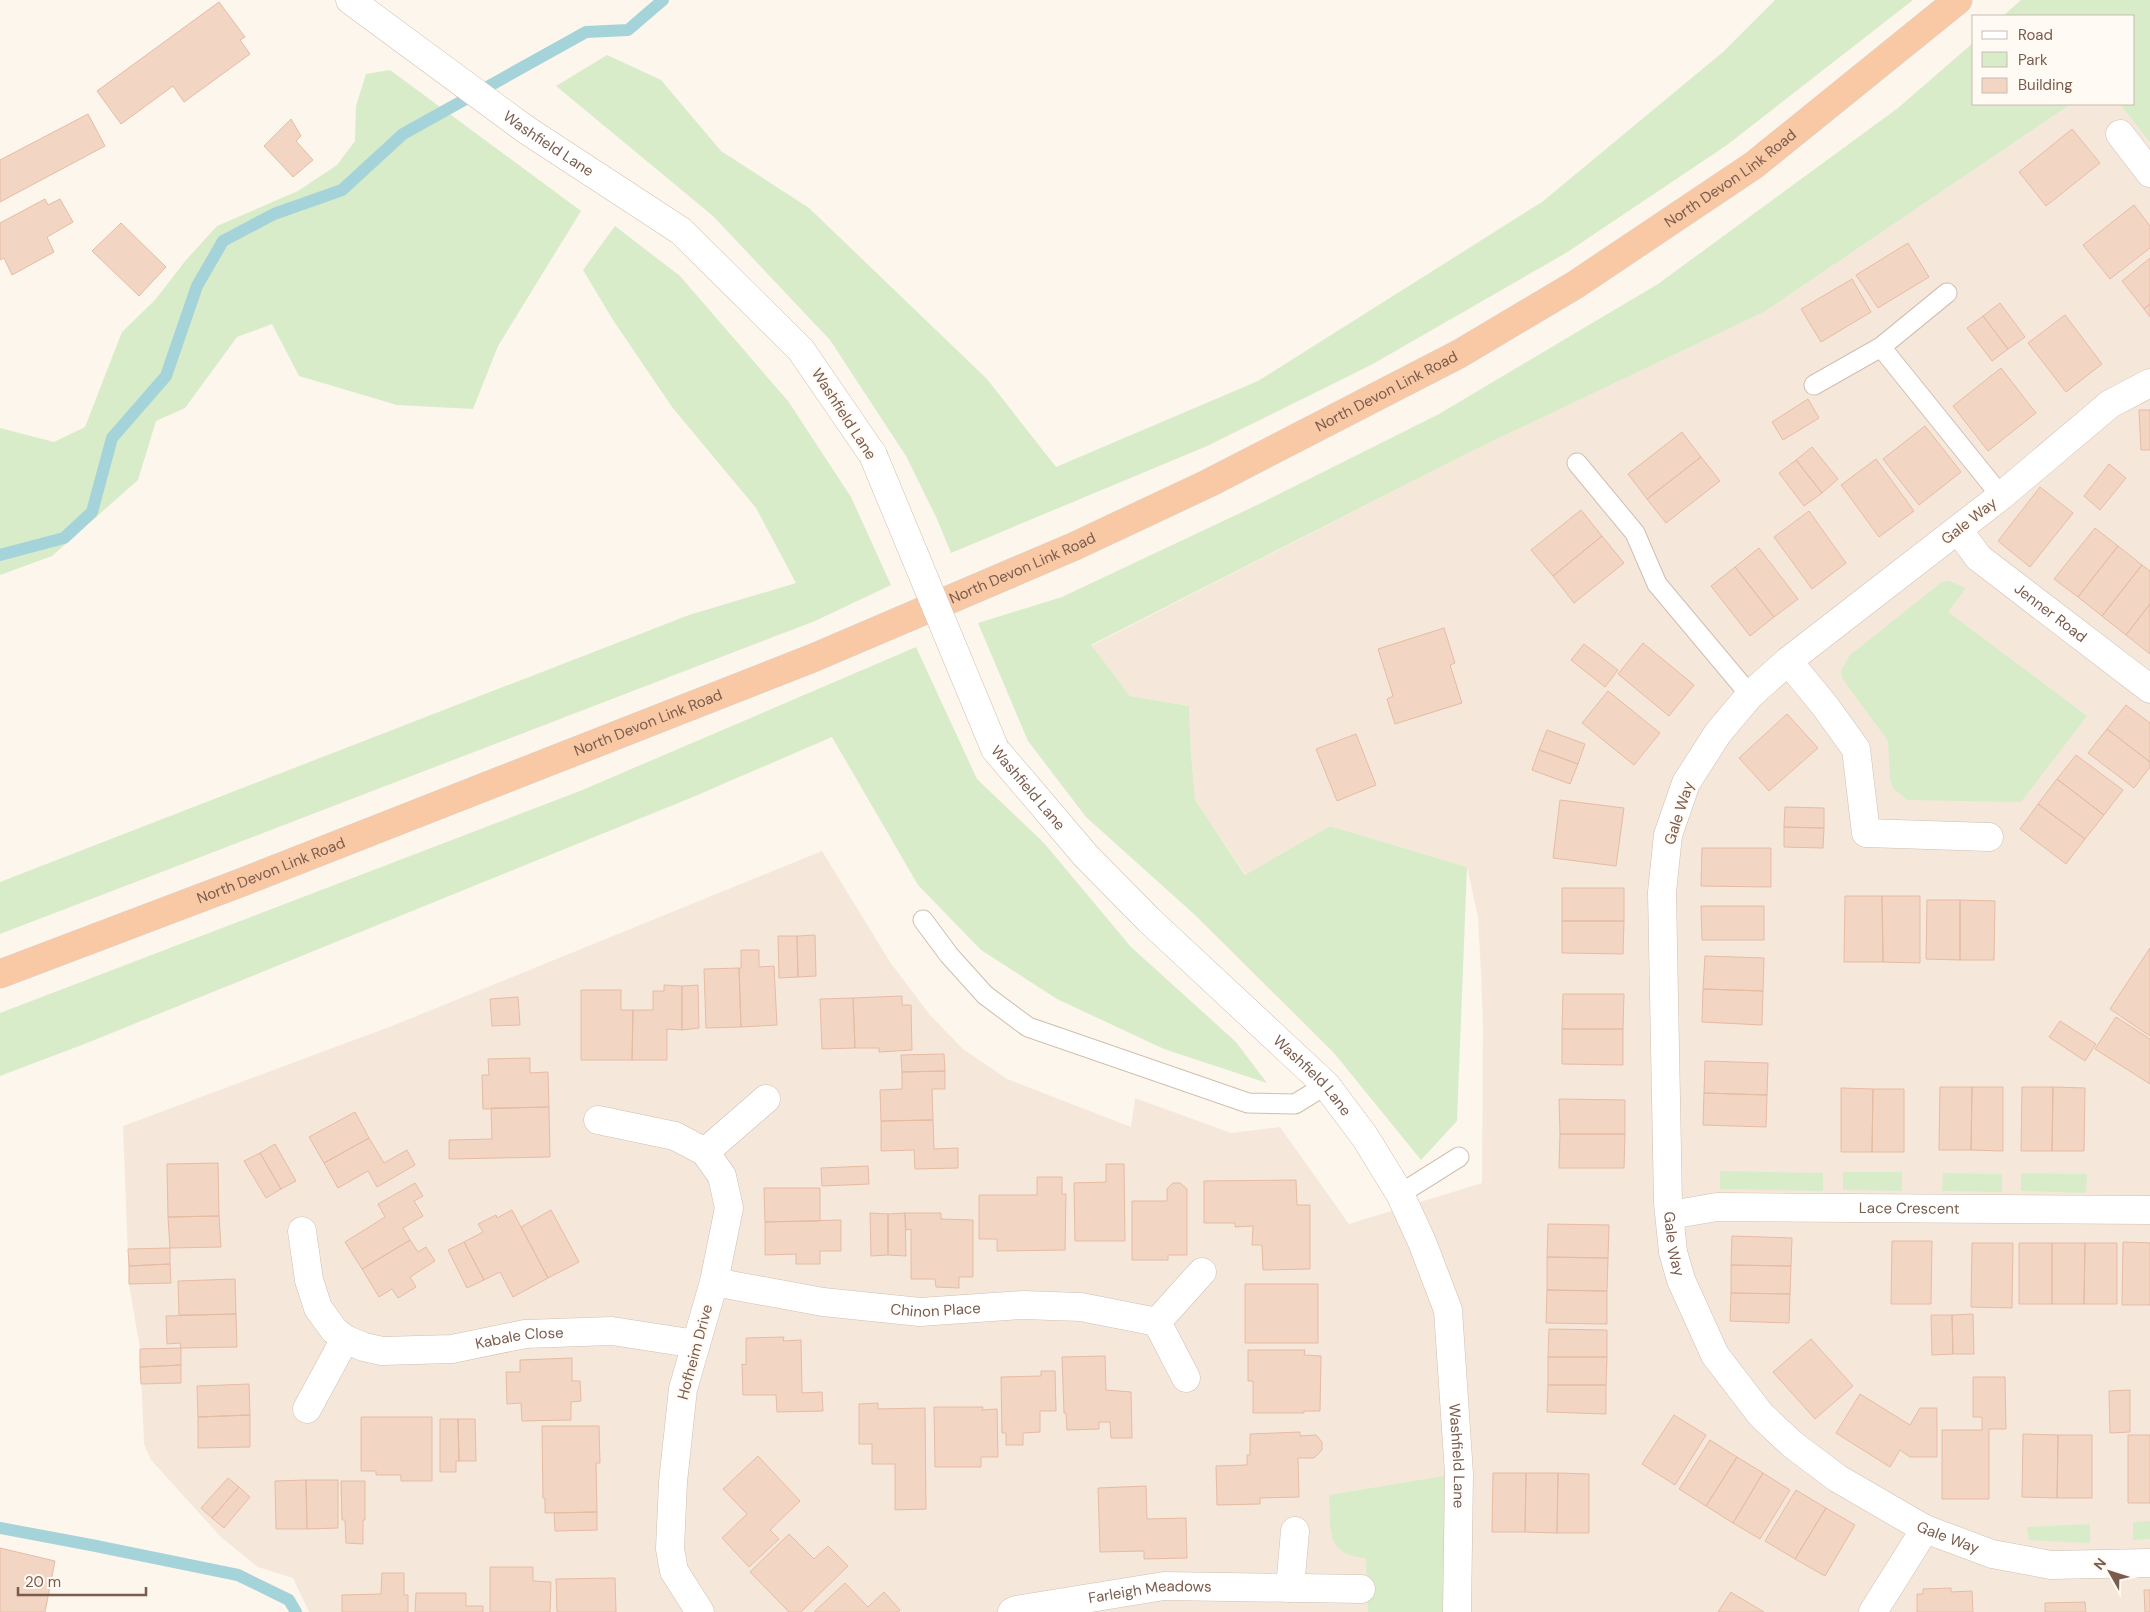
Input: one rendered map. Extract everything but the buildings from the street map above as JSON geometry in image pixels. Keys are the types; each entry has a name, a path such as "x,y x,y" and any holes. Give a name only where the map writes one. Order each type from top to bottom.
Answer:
{"highway":[{"name":"North Devon Link Road","path":"0,974 240,883 813,658 1075,546 1218,478 1459,354 1575,285 1754,165 1958,0"}],"street":[{"name":"Washfield Lane","path":"350,0 525,128 681,232 801,350 873,455 994,749 1086,856 1149,920 1326,1085 1365,1137 1400,1194 1422,1242 1448,1310 1458,1474 1457,1612"},
{"path":"2120,134 2150,173"},
{"name":"Gale Way","path":"2150,383 2110,404 2001,496 1788,662 1750,695 1718,733 1686,783 1668,835 1662,892 1668,1203 1673,1252 1681,1280 1695,1315 1715,1355 1761,1415 1792,1444 1837,1478 1925,1529 1992,1554 2051,1565 2150,1563"},
{"name":"Jenner Road","path":"1958,530 1979,558 2150,689"},
{"path":"1788,662 1825,706 1856,749 1866,833 1990,837"},
{"path":"705,1152 766,1099"},
{"name":"Hofheim Drive","path":"598,1120 675,1136 705,1152 722,1176 729,1208 714,1282 682,1389 673,1482 670,1549 674,1571 694,1610"},
{"name":"Lace Crescent","path":"1670,1215 1717,1207 2150,1210"},
{"name":"Kabale Close","path":"302,1231 308,1280 318,1308 334,1330 345,1339 364,1347 382,1351 452,1349 525,1334 612,1331 696,1344"},
{"path":"1186,1378 1157,1322 1202,1272"},
{"name":"Chinon Place","path":"714,1282 823,1302 920,1312 1033,1305 1081,1307 1157,1322"},
{"path":"307,1409 345,1339"},
{"path":"1873,1612 1925,1529"},
{"path":"1290,1588 1295,1531"},
{"name":"Farleigh Meadows","path":"1012,1612 1164,1586 1361,1589"}],"lane":[{"path":"1814,385 1881,347 1947,292"},
{"path":"1881,347 2001,496"},
{"path":"1577,463 1635,533 1657,584 1750,695"},
{"path":"922,920 985,995 1028,1027 1248,1103 1295,1104 1326,1085"},
{"path":"1400,1194 1458,1157"}],"shaded area":[{"path":"2070,105 2121,105 2150,143 2150,1612 309,1612 293,1578 258,1567 221,1537 151,1460 144,1444 140,1349 129,1284 123,1126 392,1026 822,851 890,962 930,1015 963,1049 1007,1079 1131,1127 1135,1098 1231,1133 1280,1127 1349,1224 1482,1183 1483,1025 1481,972 1478,917 1467,867 1330,826 1246,875 1195,801 1189,706 1130,696 1091,646 1472,451 1764,312"}],"green space":[{"path":"1775,0 1913,0 1727,145 1566,253 1371,365 1207,446 951,553 937,519 906,456 830,340 713,216 556,86 607,55 661,80 721,151 809,208 987,379 1056,467 1258,381 1542,202 1723,52"},
{"path":"2021,0 2150,0 2150,143 2121,105 2135,105 2135,15 2004,15"},
{"path":"1972,44 1972,105 2070,105 1764,312 1472,451 1091,645 1130,696 1189,706 1195,800 1245,875 1330,826 1467,867 1457,1121 1421,1160 1334,1053 1195,915 1086,817 1028,741 978,623 1062,597 1255,506 1439,414 1658,284 1898,108"},
{"path":"390,70 581,211 498,346 473,409 397,405 299,376 272,324 237,337 185,408 156,421 138,480 52,556 0,575 0,428 54,442 85,427 122,332 155,300 186,260 217,226 298,191 337,165 355,141 356,106 366,74"},
{"path":"615,226 680,276 788,401 851,497 891,585 815,621 0,934 0,882 689,615 796,583 756,508 672,407 613,320 583,270"},
{"path":"1949,581 1966,588 1948,612 2087,716 2021,802 1907,800 1893,788 1890,780 1888,741 1842,678 1841,670 1850,655 1942,582"},
{"path":"916,647 977,779 1044,843 1131,947 1236,1042 1267,1083 1164,1049 1057,999 981,950 918,885 832,737 693,797 87,1043 0,1076 0,1013 580,791"},
{"path":"1720,1171 1823,1173 1823,1191 1720,1189"},
{"path":"1843,1172 1902,1172 1902,1191 1843,1190"},
{"path":"1943,1173 2002,1174 2002,1192 1942,1191"},
{"path":"2021,1173 2087,1174 2086,1193 2021,1191"},
{"path":"1444,1476 1445,1612 1368,1612 1366,1558 1352,1556 1343,1552 1336,1545 1332,1538 1329,1495"},
{"path":"2150,1521 2150,1539 2133,1540 2133,1522"},
{"path":"2090,1524 2090,1543 2029,1540 2027,1527"}],"waterway":[{"path":"0,555 64,538 92,512 112,438 166,376 197,286 223,241 274,214 342,190 403,134 586,32 628,30 663,0"},
{"path":"0,1528 238,1575 289,1600 296,1612"}]}
